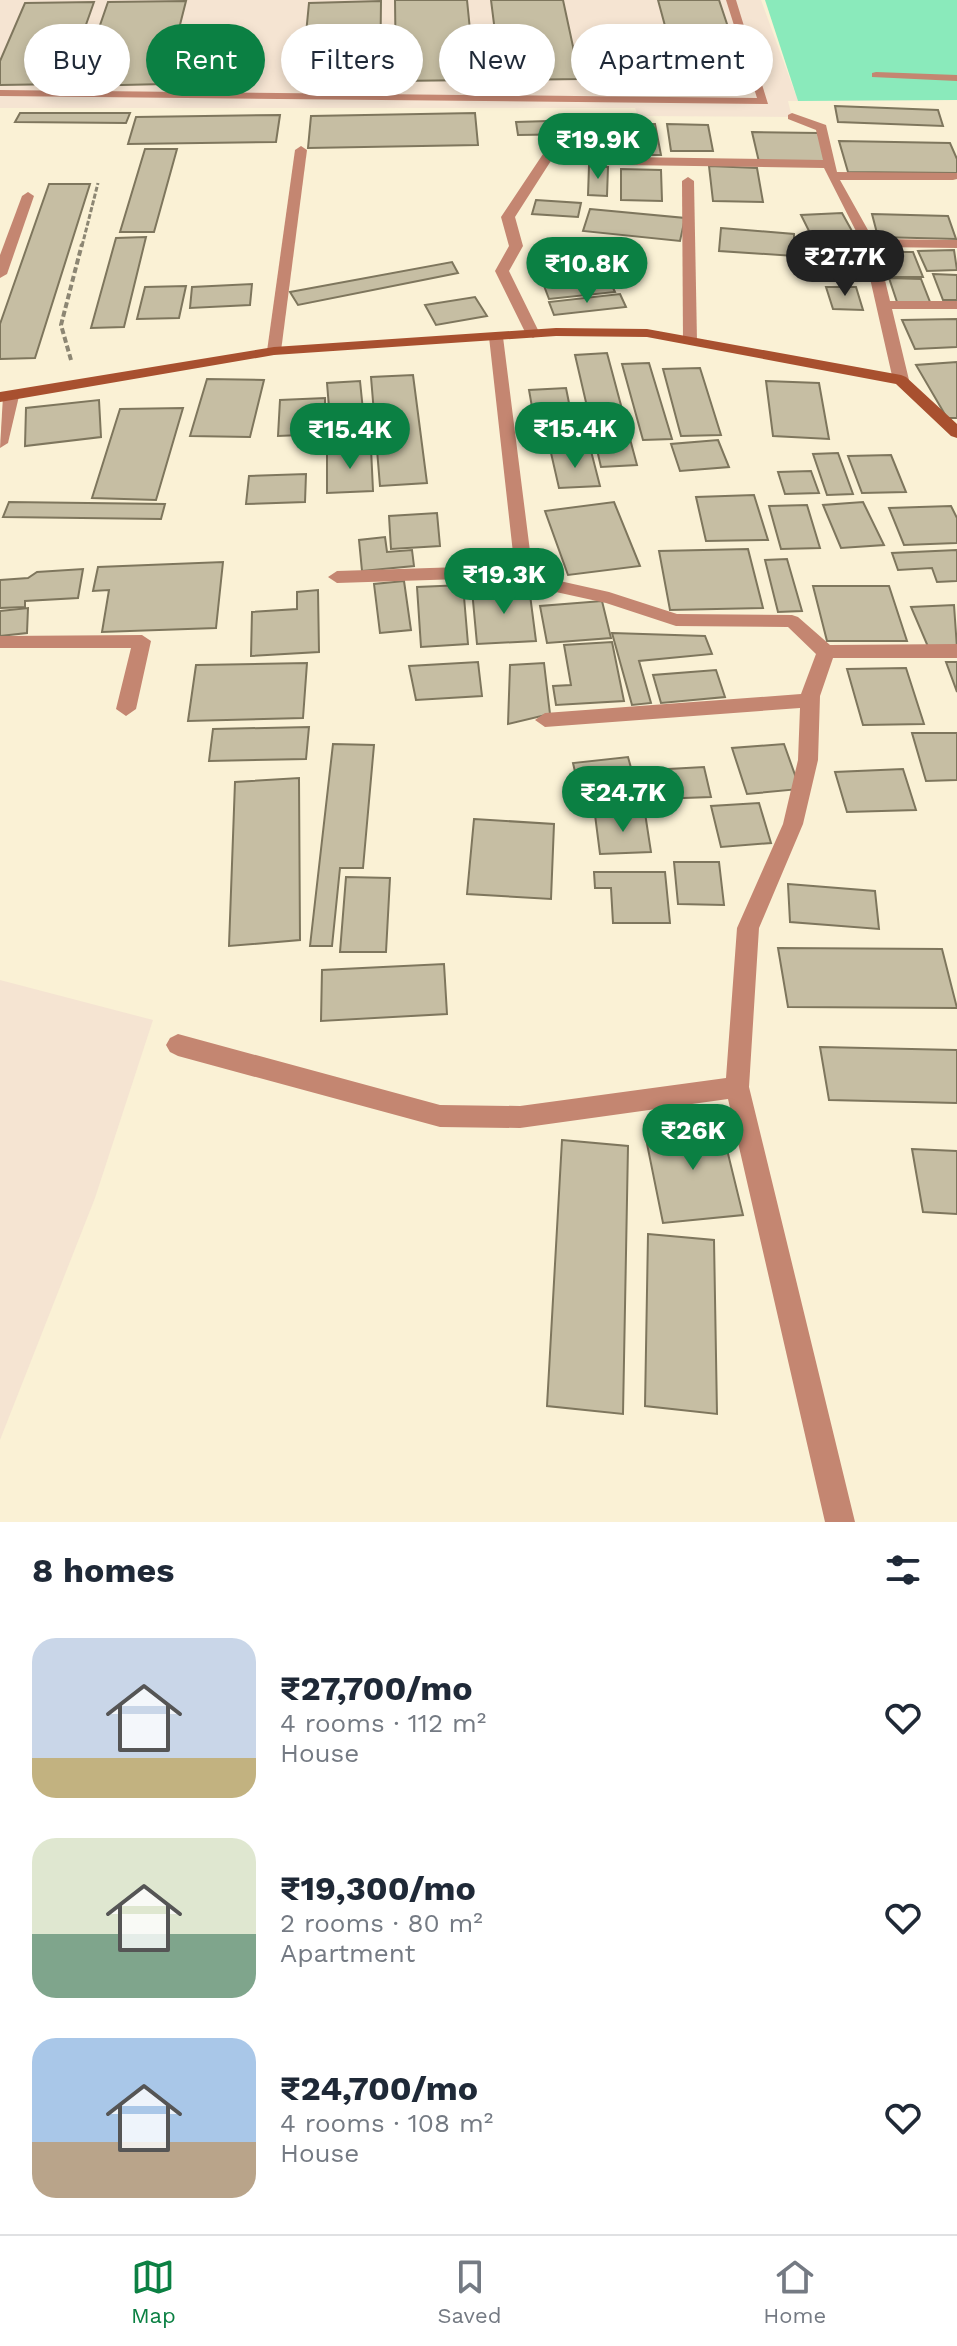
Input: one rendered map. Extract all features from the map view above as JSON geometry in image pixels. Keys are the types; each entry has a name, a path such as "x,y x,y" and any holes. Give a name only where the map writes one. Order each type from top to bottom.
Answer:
{"street":[{"path":"0,93 764,102 731,0"},
{"path":"876,75 957,78"},
{"path":"792,117 822,128 832,170 869,243 901,380"},
{"path":"533,334 502,271 516,246 508,217 557,142"},
{"path":"274,351 301,150"},
{"path":"625,161 953,176"},
{"path":"688,181 690,341"},
{"path":"0,274 28,196"},
{"path":"869,243 957,244"},
{"path":"884,305 957,305"},
{"path":"0,443 6,396 274,351 533,334 647,333 901,380 957,433"},
{"path":"496,337 525,579"},
{"path":"337,577 492,572 609,598 676,620 792,621 826,652 957,651"},
{"path":"0,642 142,641 126,709"},
{"path":"826,652 810,700 808,760 793,824 748,928 737,1087 840,1522"},
{"path":"545,720 810,700"},
{"path":"178,1045 440,1116 520,1117 737,1087"}],"path":[{"path":"78,384 61,325 98,183"}],"shaded area":[{"path":"0,0 761,0 770,24 571,24 571,96 773,96 773,33 798,101 788,101 792,117 638,116 635,108 0,108"},
{"path":"0,980 153,1020 95,1198 0,1440"}],"green space":[{"path":"765,0 957,0 957,100 798,101"}],"building":[{"path":"395,0 467,0 469,24 439,24 439,80 423,81 423,24 395,24"},
{"path":"491,0 563,0 571,37 571,79 555,79 555,24 494,24"},
{"path":"658,0 719,0 727,24 664,24"},
{"path":"186,1 180,24 146,24 146,84 130,85 130,24 100,24 108,2"},
{"path":"381,1 381,24 307,24 309,3"},
{"path":"94,2 86,24 24,24 24,85 0,85 0,61 25,3"},
{"path":"835,106 938,110 943,126 838,122"},
{"path":"20,113 130,113 126,123 15,122"},
{"path":"475,113 478,145 308,148 311,116"},
{"path":"280,115 276,142 128,144 136,117"},
{"path":"583,120 586,134 518,135 516,122"},
{"path":"626,124 655,124 661,155 631,155"},
{"path":"667,124 708,125 713,151 671,151"},
{"path":"752,132 818,133 828,163 759,162"},
{"path":"839,141 950,143 957,159 957,173 848,172"},
{"path":"145,149 177,149 154,232 120,232"},
{"path":"589,166 608,167 607,196 588,195"},
{"path":"709,166 757,168 763,202 713,201"},
{"path":"621,169 661,170 662,201 621,200"},
{"path":"49,184 90,184 35,358 0,359 0,324"},
{"path":"536,200 581,203 578,217 532,214"},
{"path":"590,209 685,218 680,241 583,231"},
{"path":"842,213 852,231 810,233 801,215"},
{"path":"872,214 948,216 956,239 878,237"},
{"path":"721,228 794,234 794,256 719,251"},
{"path":"146,237 124,327 91,328 116,238"},
{"path":"811,238 850,238 861,268 820,268"},
{"path":"954,250 957,270 927,271 918,251"},
{"path":"878,252 913,252 923,277 888,277"},
{"path":"600,261 615,292 549,299 537,267"},
{"path":"452,262 458,273 298,305 290,292"},
{"path":"933,274 957,275 957,300 943,300"},
{"path":"889,278 921,279 930,302 897,302"},
{"path":"252,284 250,305 190,308 192,287"},
{"path":"186,286 179,318 137,319 145,287"},
{"path":"826,287 856,287 863,310 833,309"},
{"path":"620,294 626,307 554,315 549,302"},
{"path":"475,297 487,316 436,325 425,305"},
{"path":"957,319 957,347 915,349 902,320"},
{"path":"607,353 637,465 601,467 575,355"},
{"path":"957,362 957,418 947,418 916,365"},
{"path":"649,363 672,439 643,440 622,364"},
{"path":"700,368 721,435 681,436 663,369"},
{"path":"413,375 427,483 380,486 371,377"},
{"path":"207,379 264,380 250,437 190,436"},
{"path":"360,381 365,430 331,432 327,383"},
{"path":"766,381 819,383 829,439 773,436"},
{"path":"566,388 574,428 536,430 529,390"},
{"path":"325,398 325,434 278,436 280,400"},
{"path":"99,400 101,437 25,446 26,408"},
{"path":"183,408 156,500 92,498 120,409"},
{"path":"718,440 729,467 680,471 671,444"},
{"path":"371,448 373,491 327,493 327,450"},
{"path":"591,451 600,486 559,488 551,453"},
{"path":"838,453 853,494 827,495 813,454"},
{"path":"891,455 906,492 862,493 848,456"},
{"path":"811,471 819,493 785,494 778,472"},
{"path":"306,474 305,502 246,504 249,476"},
{"path":"754,495 768,540 706,541 696,497"},
{"path":"9,502 165,504 161,519 3,517"},
{"path":"614,502 640,566 568,575 545,511"},
{"path":"863,502 884,545 841,548 823,505"},
{"path":"807,505 820,548 781,549 769,506"},
{"path":"951,506 957,518 957,543 904,545 889,508"},
{"path":"437,513 440,546 391,549 389,516"},
{"path":"385,537 387,552 412,550 414,566 362,571 359,540"},
{"path":"748,549 763,608 670,610 659,551"},
{"path":"957,550 957,581 937,582 932,568 898,570 892,553"},
{"path":"787,559 802,611 778,612 765,560"},
{"path":"223,562 216,628 102,632 109,590 93,591 98,567"},
{"path":"83,569 78,598 25,601 25,607 0,608 0,580 28,578 37,572"},
{"path":"404,581 411,630 380,633 374,584"},
{"path":"463,585 468,644 421,647 417,587"},
{"path":"813,586 889,586 907,641 827,641"},
{"path":"529,587 536,641 477,644 472,590"},
{"path":"318,590 319,652 251,656 252,612 297,609 297,592"},
{"path":"602,601 611,638 547,643 540,606"},
{"path":"954,605 957,648 929,649 911,607"},
{"path":"28,608 27,633 0,636 0,611"},
{"path":"612,633 705,636 712,654 639,661 651,703 632,705"},
{"path":"612,642 624,701 556,705 553,686 571,685 564,645"},
{"path":"478,662 482,696 416,700 409,666"},
{"path":"946,662 957,662 957,692"},
{"path":"307,663 303,718 188,721 196,665"},
{"path":"544,663 550,714 508,724 510,665"},
{"path":"906,668 924,724 863,725 847,669"},
{"path":"716,670 725,697 661,703 653,675"},
{"path":"309,727 306,759 209,761 213,729"},
{"path":"912,733 957,733 957,780 926,781"},
{"path":"333,744 374,745 363,868 340,868 332,946 310,946"},
{"path":"784,744 800,789 747,794 732,748"},
{"path":"628,757 640,800 583,806 573,763"},
{"path":"704,767 711,797 656,799 650,770"},
{"path":"903,769 916,810 847,812 835,772"},
{"path":"299,778 300,940 229,946 235,782"},
{"path":"759,803 771,843 721,847 711,806"},
{"path":"645,813 651,852 600,854 595,815"},
{"path":"474,819 554,824 551,899 467,894"},
{"path":"674,862 719,862 724,905 678,904"},
{"path":"594,872 665,872 670,923 613,923 611,888 595,888"},
{"path":"346,877 390,878 386,952 340,952"},
{"path":"788,884 875,891 879,929 790,922"},
{"path":"778,948 942,949 957,1008 788,1007"},
{"path":"444,964 447,1014 321,1021 322,970"},
{"path":"820,1047 957,1050 957,1103 829,1100"},
{"path":"720,1121 743,1215 663,1223 644,1129"},
{"path":"562,1140 628,1146 623,1414 547,1406"},
{"path":"912,1149 957,1151 957,1214 923,1212"},
{"path":"648,1234 714,1240 717,1414 645,1406"}]}
